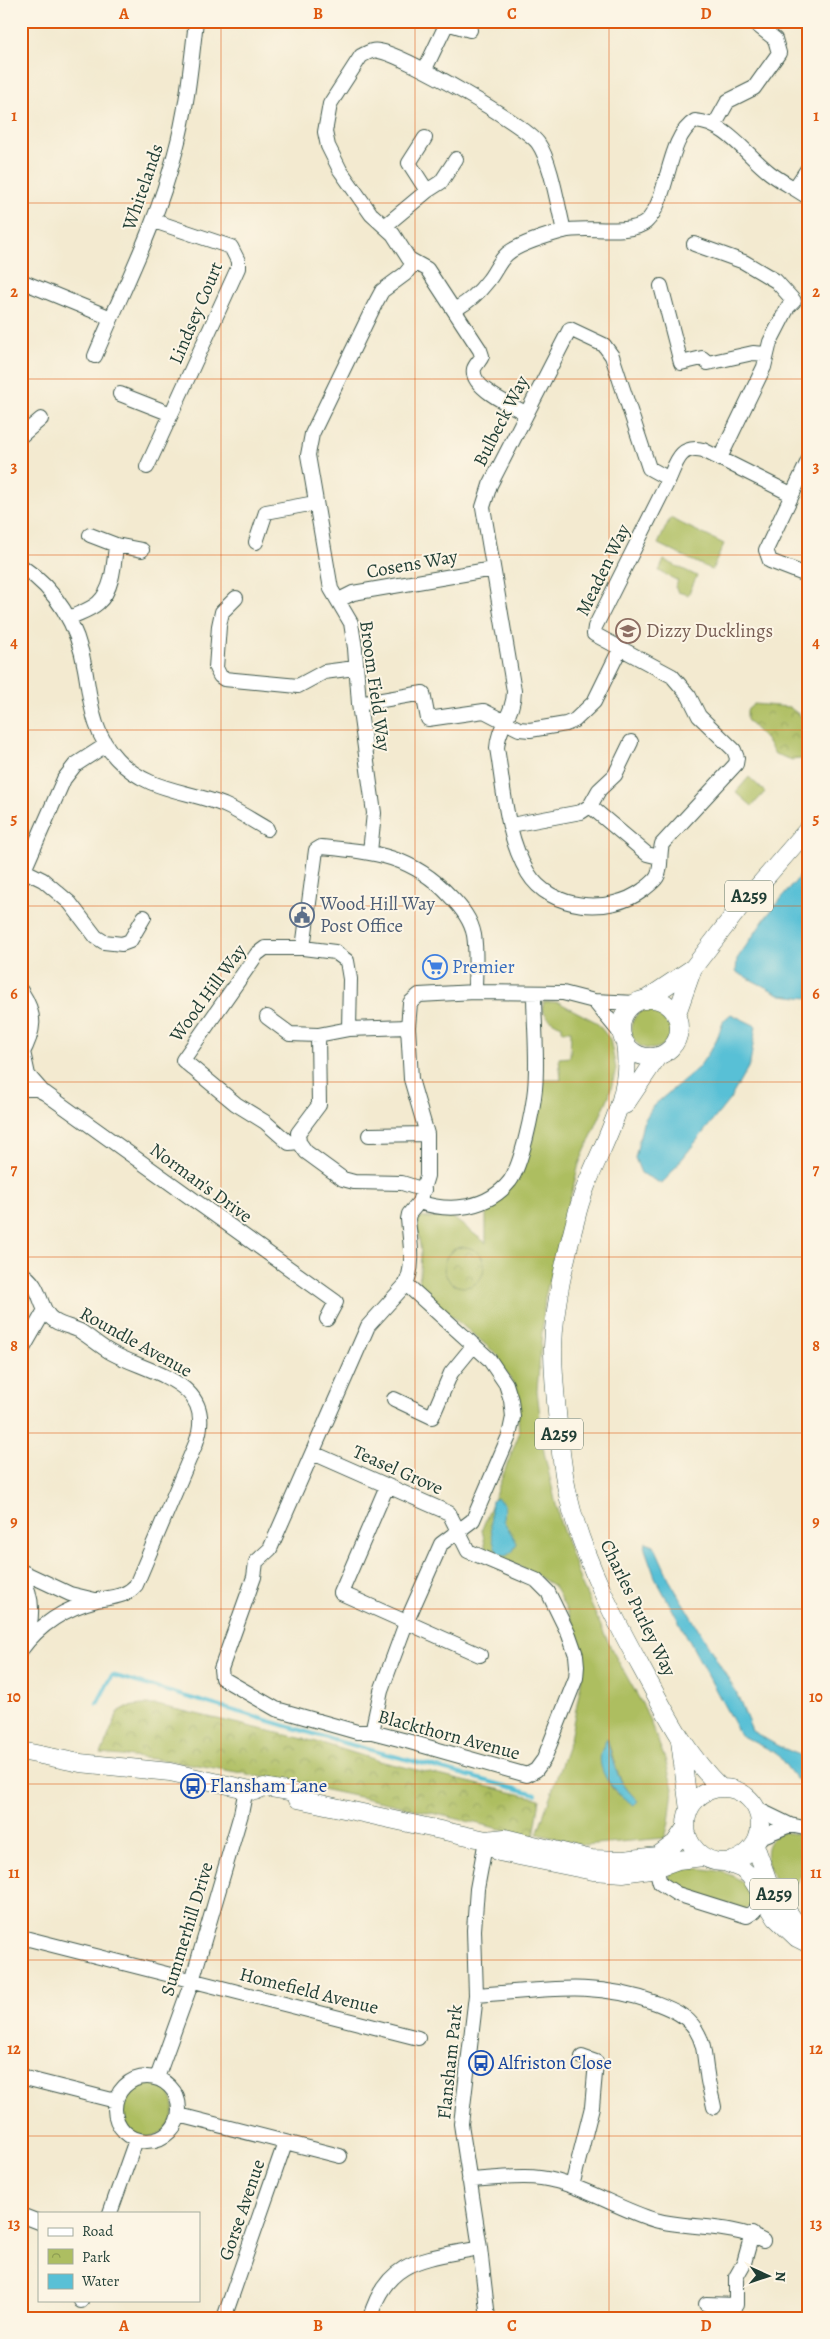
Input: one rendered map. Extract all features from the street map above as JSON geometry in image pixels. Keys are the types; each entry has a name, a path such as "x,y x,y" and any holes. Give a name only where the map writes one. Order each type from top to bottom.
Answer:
{"main road":[{"name":"A259","path":"676,1016 693,968 740,907 809,828"},
{"name":"A259","path":"640,1001 693,968"},
{"path":"640,1001 663,1002 676,1016 678,1035 667,1051 658,1056 639,1055 623,1039 623,1016 640,1001"},
{"name":"Charles Purley Way","path":"617,1115 628,1064 623,1039"},
{"name":"Charles Purley Way","path":"658,1056 617,1115 587,1180 576,1215 559,1290 553,1347 560,1445 571,1510 600,1588 679,1738 706,1774 721,1788"},
{"name":"Charles Purley Way","path":"679,1738 687,1818"},
{"path":"21,1751 80,1763 170,1772 250,1790 264,1787 293,1792 298,1799 486,1840 505,1838 591,1860 624,1860 657,1856 675,1843 687,1818 702,1795 721,1788 732,1789 742,1793 757,1809 760,1818 756,1841 743,1857 727,1863 710,1861 690,1844 687,1818"},
{"path":"486,1840 499,1852 593,1872 623,1873 656,1868 678,1860 703,1857"},
{"name":"A259","path":"756,1841 770,1887 785,1910 809,1934"},
{"name":"A259","path":"727,1863 742,1869 750,1876 776,1918 797,1938 809,1944"}],"street":[{"name":"Whitelands","path":"95,356 154,221 180,132 196,21"},
{"path":"714,126 728,102 754,88 779,53 775,39 752,21"},
{"path":"425,69 448,22 470,30"},
{"path":"526,413 495,398 480,383 474,369 482,356 456,309 427,269 414,264 385,226 371,214 340,170 328,146 325,132 330,104 361,56 369,51 379,50 425,69 527,132 537,142 544,154 564,231"},
{"path":"456,309 480,290 508,254 518,247 564,231 625,228 645,223 658,205 668,167 689,124 695,121 704,121 714,126 746,149 770,173 809,198"},
{"path":"424,138 409,163 427,190"},
{"path":"385,226 427,190 441,182 456,160"},
{"path":"795,188 809,167"},
{"name":"Lindsey Court","path":"147,467 235,278 238,261 236,253 224,244 154,221"},
{"path":"694,244 744,262 776,281 794,301 788,307 766,354 764,367 720,458"},
{"name":"Broom Field Way","path":"370,852 374,813 359,704 355,648 351,623 339,600 330,589 308,455 312,434 382,291 406,274 414,264"},
{"path":"21,281 111,318"},
{"path":"661,286 680,363 702,358 708,363 753,353 766,354"},
{"name":"Bulbeck Way","path":"504,723 514,704 514,691 483,507 484,499 570,328 604,346 612,356 649,468 669,479"},
{"path":"120,394 171,414"},
{"path":"21,436 42,419"},
{"name":"Meaden Way","path":"504,723 497,739 497,748 517,850 529,875 551,895 565,901 589,906 608,905 638,893 657,878 660,868 659,857 662,844 729,773 736,764 737,758 734,750 700,716 689,696 672,676 599,638 594,634 594,627 678,458 685,450 693,448 720,458 791,494"},
{"path":"809,459 767,544 766,556 770,561 809,576"},
{"path":"256,542 266,512 315,503"},
{"path":"90,535 116,545 142,550"},
{"path":"70,618 96,605 106,593 113,570 116,545"},
{"name":"Cosens Way","path":"339,600 353,593 493,569"},
{"path":"23,571 50,591 70,618 80,642 96,728 106,745 136,776 166,789 224,806 266,829"},
{"path":"236,598 222,612 219,626 216,668 224,679 298,686 324,672 356,668"},
{"path":"359,704 423,693 428,719 484,711 518,729 530,730 566,724 575,720 594,702 620,650"},
{"path":"511,825 581,812 590,806 599,790 615,774 631,742"},
{"path":"106,745 75,765 64,779 23,874 43,880 70,903 96,937 104,942 122,944 130,941 144,917"},
{"path":"590,806 647,854 659,857"},
{"path":"303,948 316,850 321,847 370,852 402,861 426,874 460,906 469,919 474,934 475,992"},
{"name":"Wood Hill Way","path":"299,1142 289,1142 265,1122 236,1104 183,1060 257,954 265,948 303,948 334,952 347,961 350,979 349,1029"},
{"path":"21,991 30,1004 33,1024 22,1054"},
{"path":"372,1732 380,1691 406,1623 442,1544 474,1520 509,1436 513,1417 511,1400 506,1384 489,1359 406,1284 410,1273 412,1254 408,1219 409,1214 422,1196 427,1176 427,1134 412,1079 408,1027 410,1003 420,995 475,992 569,994 594,1001 640,1001"},
{"path":"318,1035 319,1105 298,1133 299,1142 306,1152 343,1179 354,1182 402,1183 436,1208 464,1207 476,1204 499,1191 510,1181 517,1168 535,1086 534,993"},
{"path":"594,1001 623,1039"},
{"path":"267,1018 290,1034 318,1035 349,1029 408,1027"},
{"name":"Norman's Drive","path":"22,1054 28,1075 45,1093"},
{"name":"Norman's Drive","path":"21,1089 37,1089 45,1093 336,1302 327,1319"},
{"path":"369,1135 427,1134"},
{"path":"21,1272 36,1286 45,1310 21,1352"},
{"name":"Blackthorn Avenue","path":"406,1284 368,1326 270,1550 256,1562 254,1578 221,1668 222,1678 276,1709 357,1732 372,1732 527,1775 536,1770 544,1759 576,1678 576,1655 569,1635 548,1592 536,1580 468,1551 458,1532"},
{"name":"Roundle Avenue","path":"21,1650 31,1636 59,1614 96,1600 128,1593 136,1585 196,1443 201,1417 198,1404 191,1394 177,1384 148,1367 112,1353 78,1330 56,1322 45,1310"},
{"path":"394,1399 432,1416 451,1372 474,1346"},
{"name":"Teasel Grove","path":"313,1453 448,1513 458,1532"},
{"path":"387,1486 341,1593 480,1655"},
{"name":"Roundle Avenue","path":"21,1571 70,1594 96,1600"},
{"path":"21,1576 31,1600 31,1615 29,1632 21,1650"},
{"name":"Summerhill Drive","path":"157,2078 192,1982 241,1814 250,1790"},
{"path":"757,1809 790,1825 809,1830"},
{"path":"756,1841 790,1825"},
{"name":"Flansham Park","path":"486,1840 477,1889 474,1930 476,1995 461,2124 480,2248 488,2318"},
{"path":"656,1868 660,1883 676,1894 747,1916 755,1911 762,1898"},
{"name":"Homefield Avenue","path":"21,1937 418,2038"},
{"path":"476,1995 576,1987 599,1988 646,1999 668,2007 686,2018 696,2029 704,2047 714,2107"},
{"path":"572,2186 592,2107 596,2062 582,2057"},
{"path":"21,2077 116,2101"},
{"path":"146,2077 157,2078 175,2092 179,2103 179,2115 170,2130 162,2136 154,2140 136,2140 128,2135 117,2121 116,2101 126,2084 146,2077"},
{"path":"179,2115 340,2156"},
{"path":"110,2212 136,2140"},
{"name":"Gorse Avenue","path":"224,2318 285,2143"},
{"path":"469,2180 533,2178 554,2180 654,2219 758,2238 736,2277 736,2304 706,2304"},
{"path":"21,2215 38,2222"},
{"path":"370,2318 375,2299 396,2272 411,2264 480,2248"}],"green space":[{"path":"670,518 724,544 712,570 658,544"},
{"path":"664,560 697,576 688,595 678,592 675,587 678,581 659,571"},
{"path":"754,704 789,707 809,722 809,758 792,760 775,754 766,740 747,720 747,710"},
{"path":"749,777 765,792 752,806 736,792"},
{"path":"544,1002 558,1002 596,1022 610,1039 616,1069 609,1096 579,1164 545,1297 537,1390 544,1452 560,1522 581,1583 612,1650 645,1709 665,1759 673,1789 669,1823 665,1838 584,1845 537,1834 570,1739 581,1683 582,1652 572,1621 554,1586 535,1574 486,1550 482,1529 519,1434 517,1396 510,1377 498,1362 499,1356 419,1289 421,1253 416,1218 452,1217 486,1243 486,1213 532,1142 543,1080 561,1080 559,1058 570,1057 571,1031 562,1031 562,1026 550,1020 542,1009","holes":["457,1248 474,1250 481,1256 484,1262 484,1269 481,1275 477,1281 470,1285 454,1285 444,1262 451,1251","607,1739 621,1779 638,1801 626,1798 611,1787 606,1770"]},
{"path":"655,1009 662,1012 668,1018 671,1029 670,1037 662,1046 655,1049 647,1049 640,1046 632,1037 631,1025 634,1018 643,1010"},
{"path":"468,1247 475,1250 481,1256 484,1267 483,1275 475,1284 468,1287 460,1287 453,1284 445,1275 444,1263 447,1256 456,1248"},
{"path":"157,1705 325,1744 379,1761 540,1799 534,1837 278,1780 192,1764 101,1754 118,1712 127,1707"},
{"path":"783,1832 809,1836 809,1865 785,1897 775,1881 767,1862 766,1853 773,1837"},
{"path":"675,1869 715,1870 738,1879 752,1891 750,1905 745,1910 683,1891 669,1883 670,1873"},
{"path":"146,2081 157,2083 166,2089 172,2098 174,2109 172,2120 166,2129 157,2135 146,2137 135,2135 126,2129 120,2120 118,2109 120,2098 126,2089 135,2083"}],"water":[{"path":"809,865 808,998 781,995 736,972 737,959 766,917"},
{"path":"731,1014 756,1026 750,1064 730,1099 662,1184 641,1173 635,1158 643,1123 653,1106 699,1067 715,1043 724,1020"},
{"path":"497,1498 504,1504 503,1520 517,1543 513,1551 506,1556 497,1552 492,1534 491,1506 492,1501"},
{"path":"646,1542 654,1545 671,1583 736,1692 752,1731 778,1746 809,1759 809,1784 796,1779 777,1754 740,1735 655,1577 645,1549"},
{"path":"607,1738 620,1779 638,1801 634,1805 615,1790 602,1769 601,1753"}],"waterway":[{"path":"97,1704 112,1675 341,1742 536,1794"}],"place":[{"name":"Dizzy Ducklings","path":"628,631"},
{"name":"Wood Hill Way Post Office","path":"302,915"},
{"name":"Premier","path":"435,967"},
{"name":"Flansham Lane","path":"193,1786"},
{"name":"Alfriston Close","path":"481,2063"}]}
